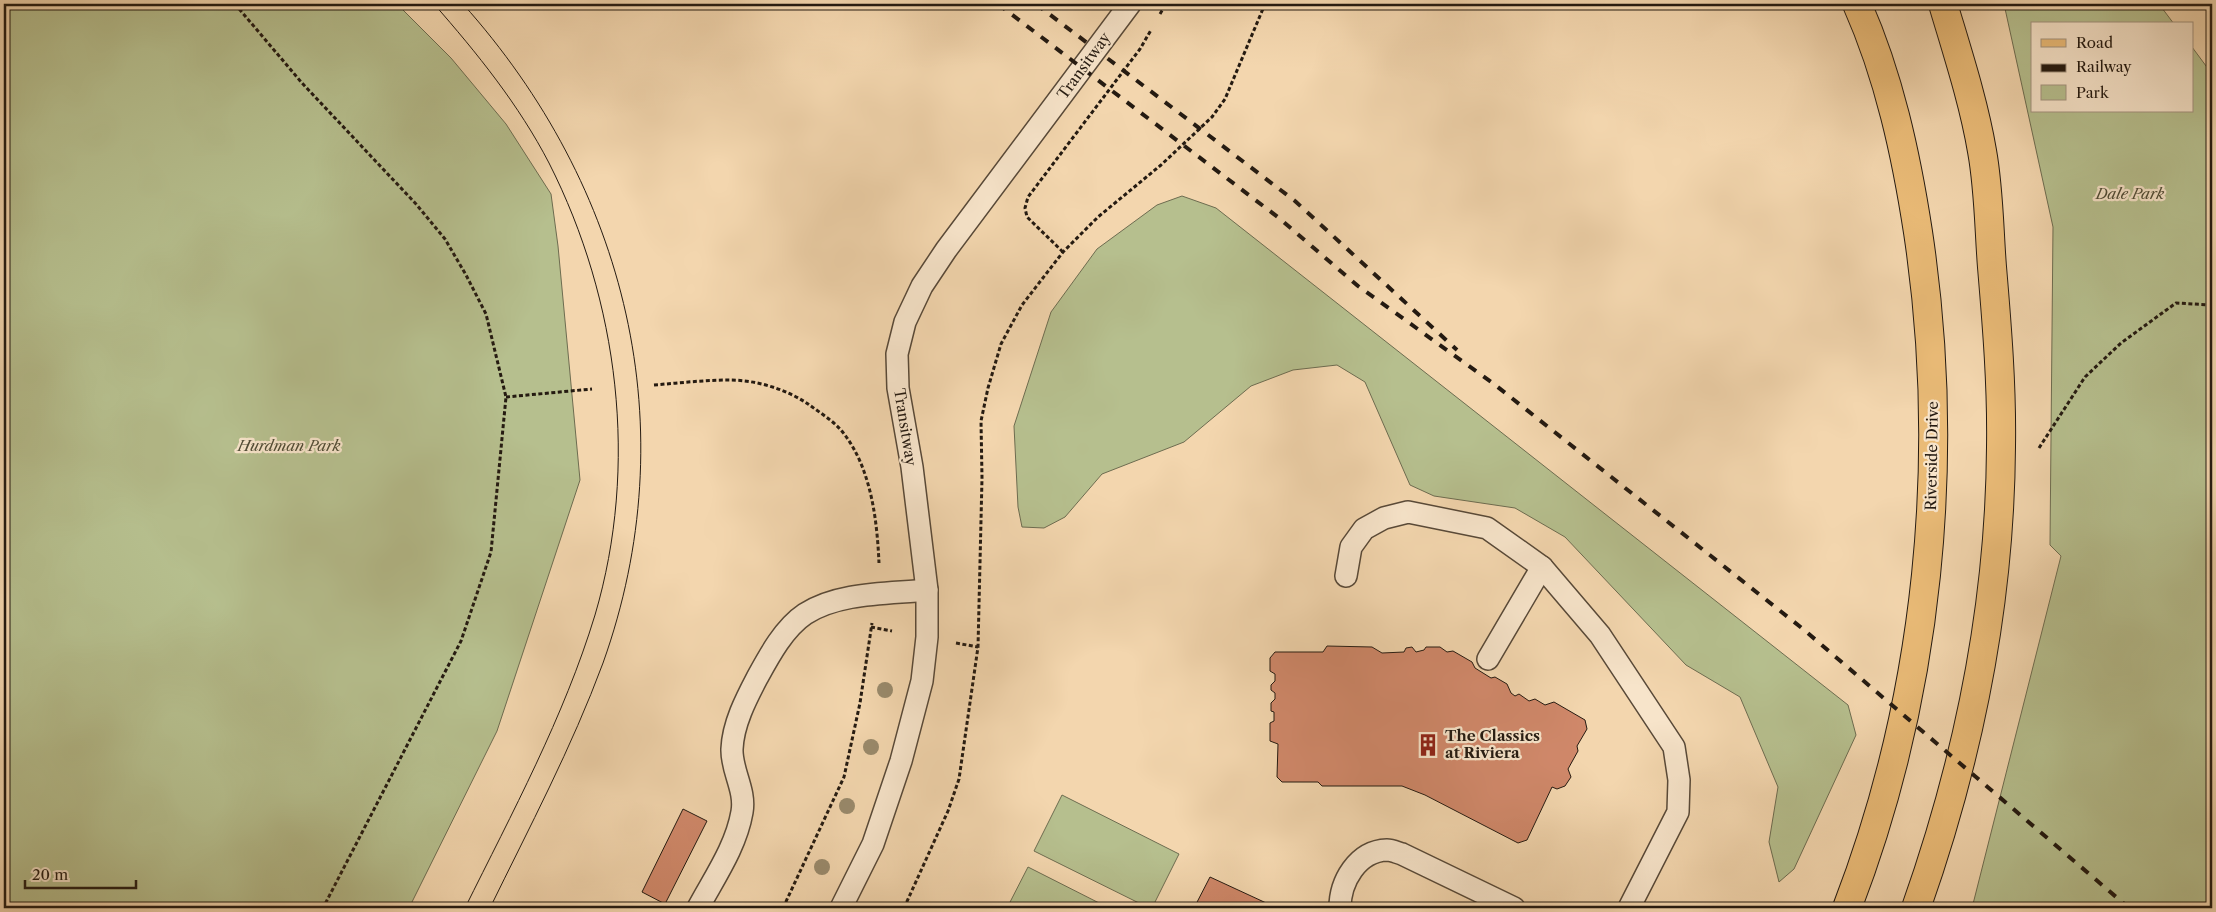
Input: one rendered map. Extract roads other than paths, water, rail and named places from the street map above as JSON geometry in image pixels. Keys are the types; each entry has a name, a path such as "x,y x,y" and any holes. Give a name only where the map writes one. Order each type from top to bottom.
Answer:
{"main road":[{"name":"Riverside Drive","path":"1847,908 1875,826 1895,755 1909,685 1922,608 1930,540 1934,458 1933,386 1928,314 1912,189 1900,131 1890,96 1857,4"},
{"path":"1916,908 1942,827 1966,742 1984,646 1996,543 2002,447 1998,335 1982,152 1944,4"}],"lane":[{"name":"Transitway","path":"841,908 873,844 901,761 922,681 927,637 927,590 912,467 898,388 897,354 905,322 922,286 946,250 1130,4"},
{"path":"1346,576 1351,547 1364,529 1384,518 1408,512 1487,528 1542,567 1600,635 1674,747 1679,780 1678,812 1629,908"},
{"path":"1488,659 1542,567"},
{"path":"698,908 736,836 742,810 742,794 731,751 736,726 748,694 780,640 804,615 827,604 846,599 927,590"},
{"path":"1340,908 1340,895 1345,878 1356,865 1371,854 1387,850 1402,854 1514,908"}],"tram line":[{"path":"434,4 466,41 511,100 549,163 573,216 592,271 606,327 615,385 618,443 616,501 609,558 595,615 553,727 465,908"},
{"path":"463,4 520,75 566,151 602,231 626,314 639,399 640,487 628,575 603,663 564,756 490,908"}],"railway":[{"path":"998,4 1279,218 1358,286 1494,384 1803,629 2129,908"},
{"path":"1036,4 1295,201 1457,350"}],"place":[{"name":"The Classics at Riviera","path":"1428,745"}],"park label":[{"name":"Dale Park","path":"2130,194"},
{"name":"Hurdman Park","path":"289,446"}]}
